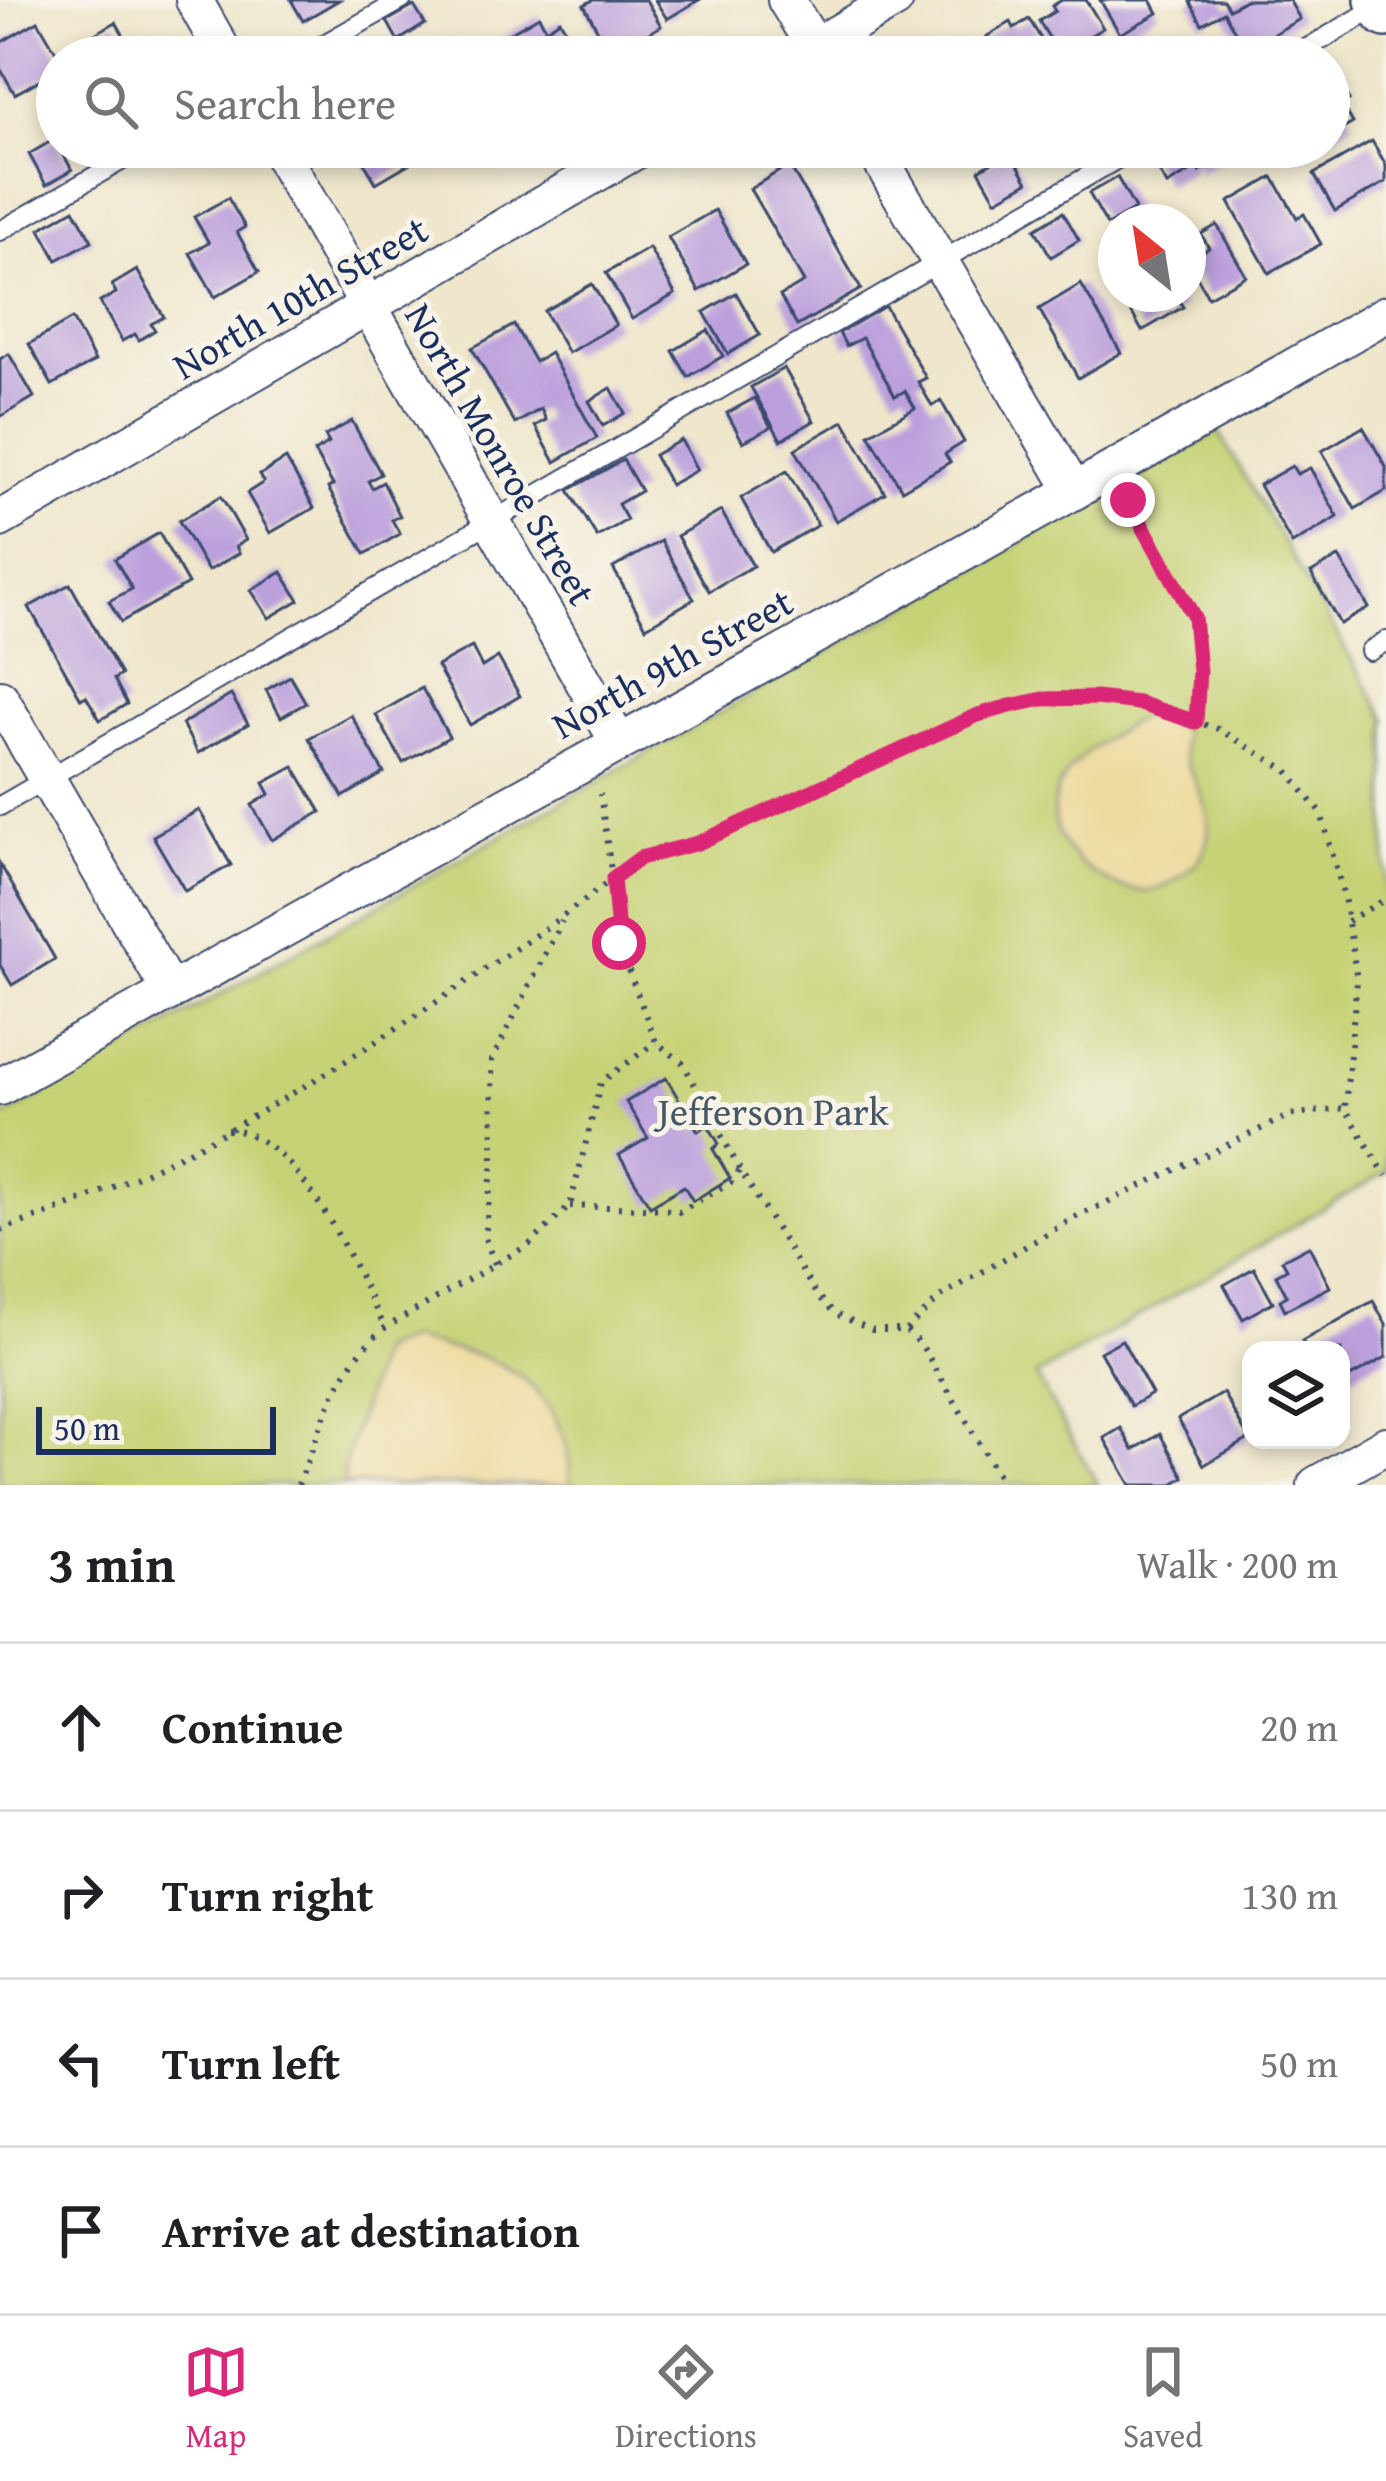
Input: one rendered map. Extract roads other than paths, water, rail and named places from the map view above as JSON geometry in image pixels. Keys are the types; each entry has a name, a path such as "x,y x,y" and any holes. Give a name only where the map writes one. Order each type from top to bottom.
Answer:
{"street":[{"path":"194,0 214,36"},
{"path":"786,0 803,36"},
{"path":"839,36 895,0"},
{"name":"North Monroe Street","path":"289,168 618,741"},
{"name":"North 10th Street","path":"0,519 606,168"},
{"path":"885,168 1074,490"},
{"name":"North 9th Street","path":"0,1087 1386,314"},
{"path":"0,698 170,991"},
{"path":"1316,1485 1386,1445"}],"lane":[{"path":"339,36 402,0"},
{"path":"1329,36 1383,5"},
{"path":"0,232 109,168"},
{"path":"0,806 1102,168"}],"park label":[{"name":"Jefferson Park","path":"773,1111"}]}
